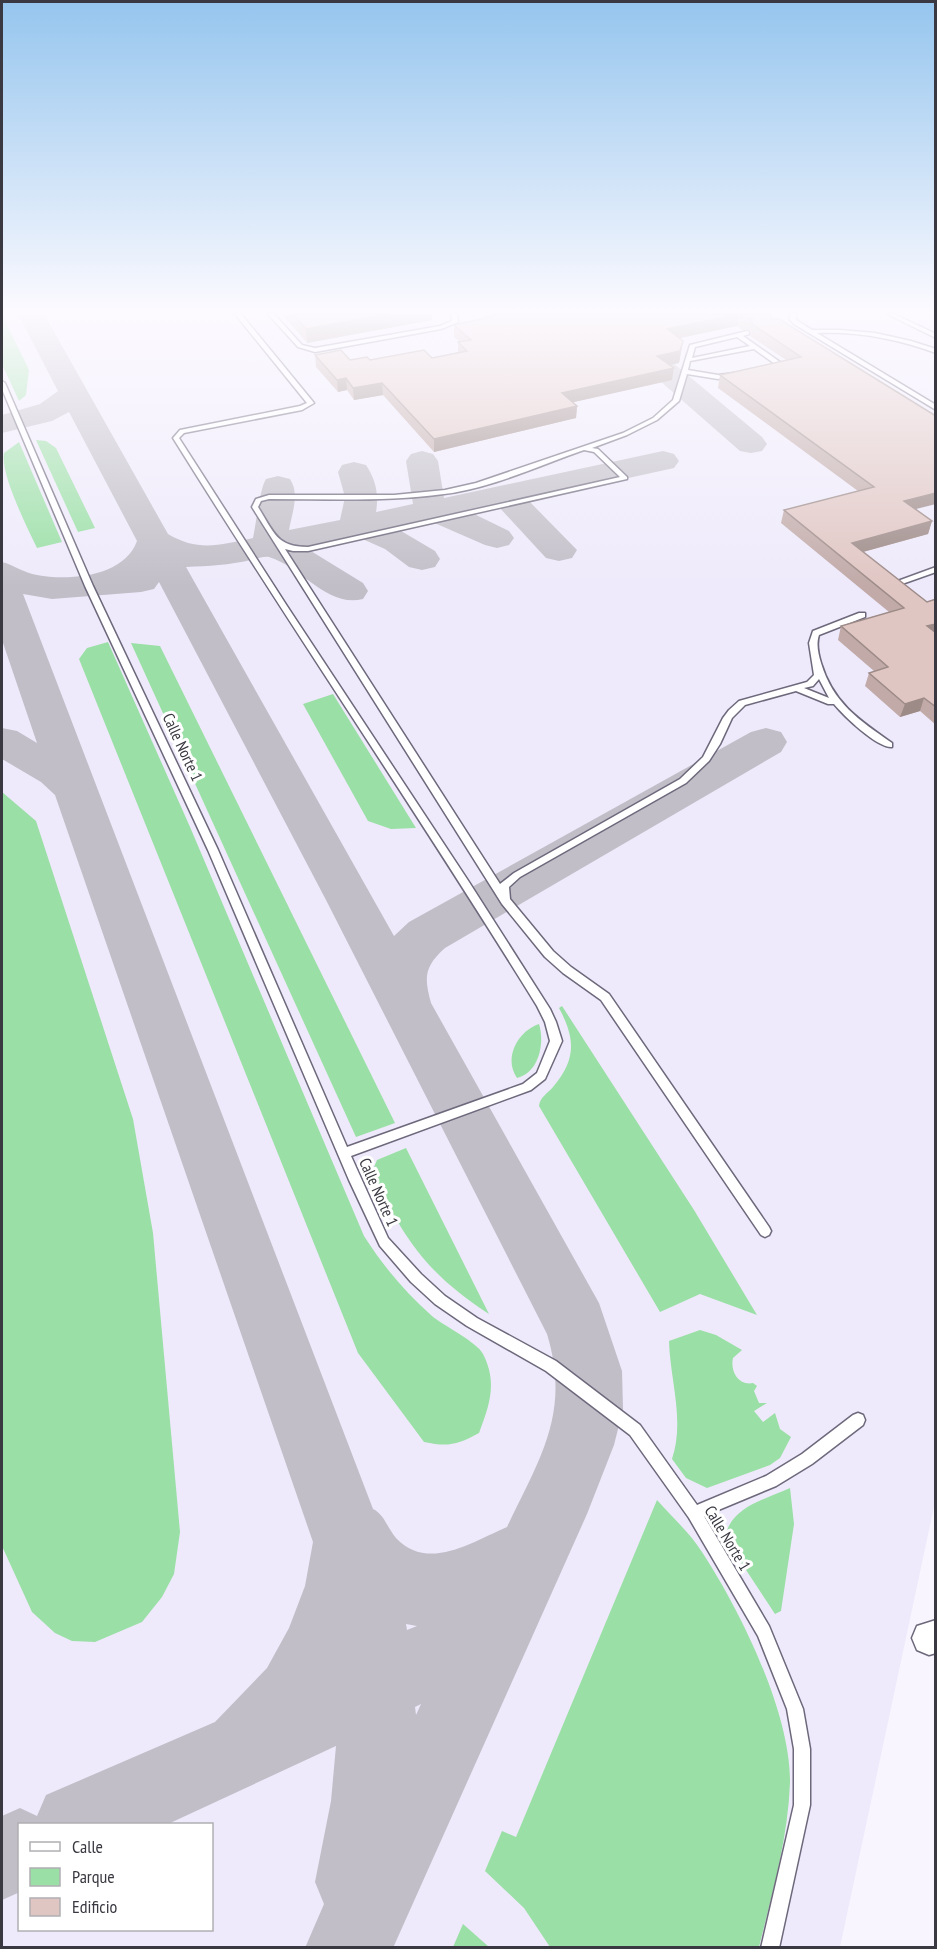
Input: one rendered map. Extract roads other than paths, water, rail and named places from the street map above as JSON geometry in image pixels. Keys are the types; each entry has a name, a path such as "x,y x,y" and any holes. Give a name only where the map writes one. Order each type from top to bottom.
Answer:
{"lane":[{"name":"Calle Norte 1","path":"11,405 89,586 213,850 384,1242 416,1278 440,1300 472,1322 551,1366 635,1430 694,1513 764,1631 795,1709 802,1749 802,1805 770,1947"},
{"path":"307,405 302,408 182,431 176,438 305,643 343,694 479,905 544,1009 556,1041 553,1054 541,1076 527,1087 344,1153"},
{"path":"673,405 645,425 598,446 478,485 440,493 402,497 265,498 258,500 255,507 506,901 549,954 605,997 765,1231"},
{"path":"277,543 293,549 308,549 624,479 624,475 598,446"},
{"path":"294,570 298,557 308,549"},
{"path":"899,582 936,569"},
{"path":"840,708 827,692 817,666 813,648 816,633 862,615"},
{"path":"506,901 504,886 517,875 683,781 706,759 728,716 737,705 810,684 816,679 817,666"},
{"path":"795,688 819,695 889,745"},
{"path":"484,867 495,873 517,875"},
{"path":"694,1513 771,1481 807,1459 858,1420"}]}
